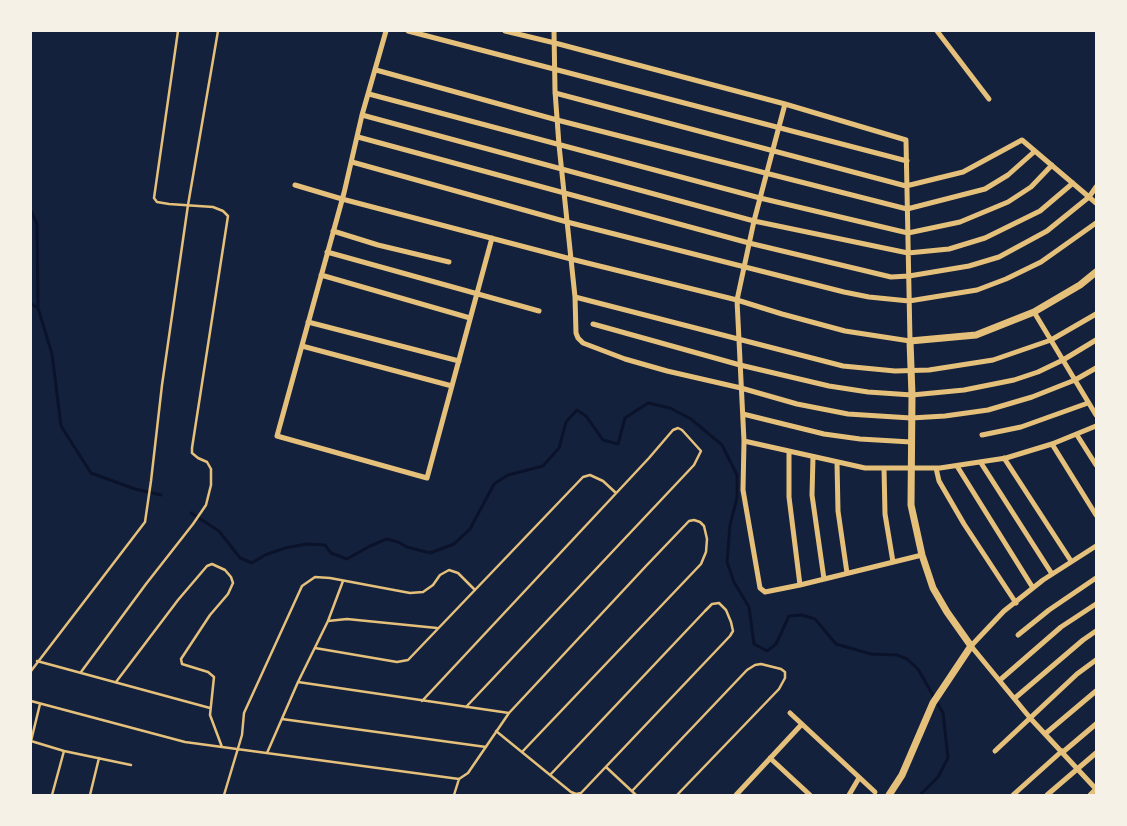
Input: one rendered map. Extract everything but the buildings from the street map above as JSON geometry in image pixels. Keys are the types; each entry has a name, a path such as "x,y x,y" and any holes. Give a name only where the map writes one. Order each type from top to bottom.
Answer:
{"street":[{"path":"386,31 277,436 427,478 492,238"},
{"path":"408,31 907,161"},
{"path":"505,31 785,104 905,140 912,395 911,505 922,555 934,588 947,612 971,646 1031,719 1063,751 1096,789 1090,795"},
{"path":"554,31 555,94 575,297 576,333 583,343 625,359 667,371 741,388 797,404 848,414 911,418 945,416 988,410 1032,398 1075,380 1096,368"},
{"path":"937,31 989,99"},
{"path":"376,70 557,120 907,209 985,189 1008,175 1035,151"},
{"path":"369,94 760,198 908,233 960,222 1008,202 1031,187 1052,165"},
{"path":"555,94 906,186 963,172 1020,141 1026,142 1096,203"},
{"path":"785,104 754,221 737,300 744,441 742,490 760,588 765,592 800,585 922,555"},
{"path":"362,116 754,221 908,253 949,249 985,238 1040,211 1073,184"},
{"path":"358,137 749,243 891,277 909,276 969,266 999,257 1047,231 1089,197 1096,187"},
{"path":"352,162 567,222 844,292 869,297 909,301 977,290 1006,279 1041,262 1096,223"},
{"path":"295,185 571,259 737,300 845,331 910,341 976,335 1034,312 1080,285 1096,272"},
{"path":"333,231 378,245 449,262"},
{"path":"327,252 539,312"},
{"path":"321,275 470,318"},
{"path":"575,297 843,366 895,371 929,370 993,360 1051,340 1096,314"},
{"path":"1034,312 1096,415"},
{"path":"308,322 458,361"},
{"path":"593,324 740,365 829,386 868,392 912,395 964,390 1014,380 1038,372 1063,360 1096,340"},
{"path":"302,346 452,386"},
{"path":"982,435 1021,427 1088,403"},
{"path":"742,414 833,435 860,439 911,442"},
{"path":"744,441 865,468 936,468 981,463 1004,458 1052,444 1096,426"},
{"path":"1077,435 1096,465"},
{"path":"1052,444 1096,515"},
{"path":"789,451 789,497 800,585"},
{"path":"813,457 812,495 824,579"},
{"path":"1004,458 1071,562"},
{"path":"837,462 838,511 847,573"},
{"path":"981,463 1052,574"},
{"path":"957,466 1033,588"},
{"path":"884,468 885,514 893,562"},
{"path":"936,468 939,481 954,507 1016,602"},
{"path":"889,795 902,774 933,703 971,646 1004,611 1052,574 1096,546"},
{"path":"1018,636 1049,610 1096,578"},
{"path":"1000,680 1061,627 1096,604"},
{"path":"1015,698 1082,640 1096,631"},
{"path":"995,751 1077,674 1096,660"},
{"path":"1045,734 1096,691"},
{"path":"790,713 875,792"},
{"path":"739,794 802,724"},
{"path":"1013,795 1096,724"},
{"path":"1047,795 1096,753"},
{"path":"770,758 810,795"},
{"path":"849,795 859,778"}],"lane":[{"path":"81,672 193,524 206,505 211,484 211,469 207,462 192,454 192,448 228,216 223,211 213,207 157,202 154,198 178,31"},
{"path":"31,671 145,522 162,385 188,205 218,31"},
{"path":"422,701 673,430 678,428 682,430 701,451 694,465 466,707"},
{"path":"315,648 397,662 408,660 583,477 590,475 603,481 616,493"},
{"path":"454,795 459,779 468,773 509,713 689,521 700,522 704,526 707,539 706,552 701,564 522,752"},
{"path":"116,682 192,582 207,566 212,564 225,570 231,577 232,583 228,594 210,615 181,659 182,664 208,672 214,677 210,715 222,747"},
{"path":"224,795 238,749 244,713 302,586 315,577 330,578 410,593 423,592 440,575 449,570 458,573 475,590"},
{"path":"267,753 298,682 328,621 343,581"},
{"path":"496,731 550,775 576,794 581,793 730,636 733,630 726,610 719,603 712,604 550,775"},
{"path":"328,621 348,619 437,628"},
{"path":"37,661 210,708"},
{"path":"632,791 747,670 754,665 761,664 781,669 785,672 785,678 779,689 678,795"},
{"path":"298,682 509,713"},
{"path":"31,701 185,742 459,779"},
{"path":"40,704 31,741 64,751 131,765"},
{"path":"282,719 486,747"},
{"path":"52,795 64,751"},
{"path":"90,795 99,758"},
{"path":"606,767 636,795"}],"waterway":[{"path":"31,211 37,224 38,308 52,354 61,426 91,473 135,489 161,495"},
{"path":"31,304 38,308"},
{"path":"191,513 219,531 240,558 252,563 265,555 285,548 307,544 325,545 331,553 347,559 387,539 430,553 454,544 470,529 494,484 508,475 543,466 559,448 566,422 577,410 586,416 603,440 618,444 625,418 648,403 670,408 691,419 722,445 737,475 737,498 730,525 727,562 734,582 749,607 754,644 767,651 776,644 789,616 802,615 815,619 836,644 871,654 897,655 907,659 918,669 943,713 948,758 938,777 920,795"}]}
